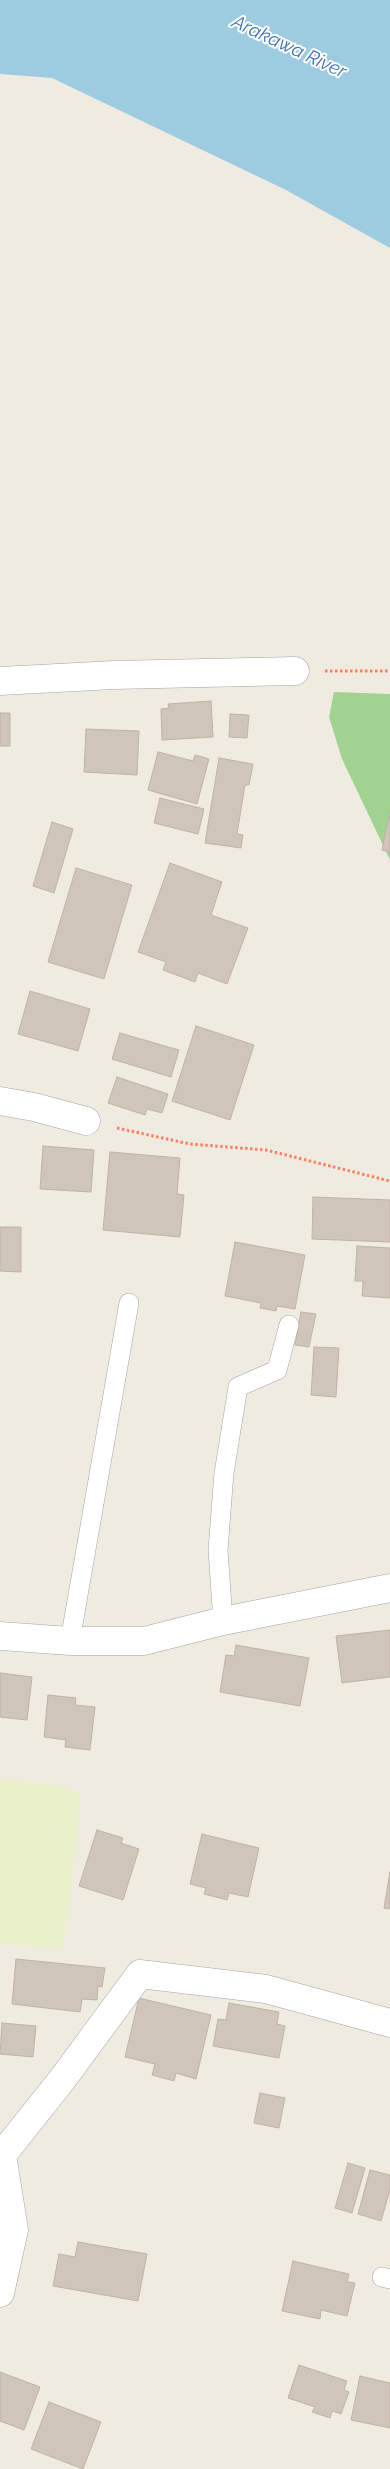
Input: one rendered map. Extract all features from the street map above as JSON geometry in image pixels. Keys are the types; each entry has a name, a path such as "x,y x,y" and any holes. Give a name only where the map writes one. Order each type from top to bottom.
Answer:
{"street":[{"path":"0,681 114,675 295,671"},
{"path":"0,1101 34,1107 86,1121"},
{"path":"0,1636 70,1641 144,1641 222,1621 390,1588"},
{"path":"0,2293 14,2230 1,2155 61,2081 140,1974 266,1989 390,2023"}],"lane":[{"path":"70,1641 129,1303"},
{"path":"222,1621 218,1550 224,1473 238,1387 277,1370 288,1325"}],"path":[{"path":"295,671 390,671"},
{"path":"86,1121 190,1144 266,1150 390,1181"}],"green space":[{"path":"334,692 390,694 390,860 342,759 329,717"},
{"path":"0,1779 57,1785 80,1793 77,1844 63,1949 0,1944"}],"water":[{"name":"Arakawa River","path":"0,0 390,0 390,248 286,190 52,78 0,74"}],"building":[{"path":"211,701 213,737 162,740 161,709 169,708 168,704"},
{"path":"0,713 10,713 10,746 0,746"},
{"path":"230,714 249,715 247,738 229,737"},
{"path":"86,729 139,731 137,775 84,772"},
{"path":"158,752 193,761 195,755 209,759 197,804 148,790"},
{"path":"219,758 253,764 249,785 245,785 237,834 243,835 241,848 205,843"},
{"path":"160,798 204,809 198,834 154,823"},
{"path":"390,810 390,852 382,850"},
{"path":"52,822 73,829 54,893 33,886"},
{"path":"170,863 222,882 211,915 248,928 227,984 198,973 195,982 163,970 166,962 138,952"},
{"path":"76,868 132,885 104,979 48,962"},
{"path":"30,991 90,1009 78,1051 18,1034"},
{"path":"196,1026 254,1045 230,1120 172,1101"},
{"path":"120,1033 179,1050 171,1077 112,1059"},
{"path":"117,1077 168,1094 162,1113 147,1109 145,1115 108,1103"},
{"path":"43,1146 94,1150 91,1192 40,1189"},
{"path":"110,1152 180,1158 177,1194 184,1195 180,1237 103,1230"},
{"path":"313,1197 390,1200 390,1242 312,1239"},
{"path":"0,1227 21,1227 21,1272 0,1271"},
{"path":"235,1242 305,1255 295,1309 277,1306 276,1311 260,1308 261,1303 225,1296"},
{"path":"357,1246 390,1248 390,1298 362,1296 363,1281 355,1281"},
{"path":"301,1312 316,1314 309,1347 295,1345"},
{"path":"314,1347 339,1348 336,1397 311,1395"},
{"path":"390,1630 390,1677 342,1683 336,1636"},
{"path":"236,1645 309,1658 300,1706 220,1692 226,1655 234,1656"},
{"path":"0,1673 32,1677 27,1720 0,1717"},
{"path":"48,1695 76,1698 75,1705 95,1707 90,1750 65,1747 66,1740 44,1737"},
{"path":"97,1830 123,1838 121,1843 139,1849 123,1900 79,1886"},
{"path":"202,1834 259,1848 248,1897 229,1893 227,1900 204,1894 206,1888 190,1884"},
{"path":"390,1872 390,1909 384,1908"},
{"path":"16,1959 105,1968 102,1987 98,1986 97,2000 82,1999 80,2012 12,2004"},
{"path":"139,1998 211,2015 196,2079 176,2073 174,2081 152,2075 155,2064 125,2057"},
{"path":"229,2003 279,2012 277,2024 285,2026 279,2058 213,2046 218,2019 226,2020"},
{"path":"2,2023 36,2026 33,2057 0,2054"},
{"path":"260,2093 285,2098 279,2128 254,2123"},
{"path":"348,2163 365,2168 352,2213 335,2208"},
{"path":"370,2170 390,2175 390,2190 381,2221 358,2214"},
{"path":"78,2242 147,2254 138,2301 53,2286 59,2254 75,2257"},
{"path":"293,2261 349,2274 347,2282 355,2283 347,2316 321,2310 320,2319 282,2311"},
{"path":"299,2365 347,2381 344,2390 349,2392 341,2414 332,2411 330,2418 312,2412 315,2407 288,2398"},
{"path":"0,2372 40,2387 24,2430 0,2421"},
{"path":"360,2376 390,2383 390,2428 351,2420"},
{"path":"49,2402 101,2422 83,2469 31,2449"}]}
